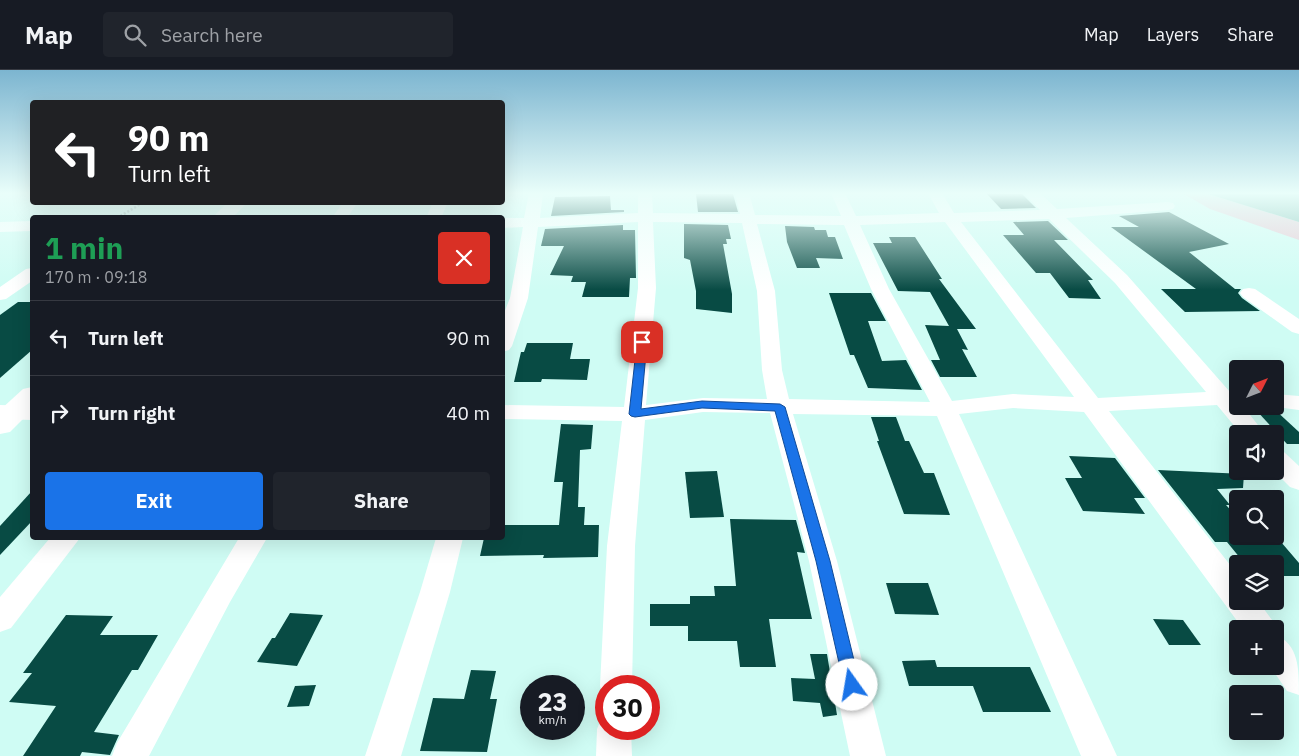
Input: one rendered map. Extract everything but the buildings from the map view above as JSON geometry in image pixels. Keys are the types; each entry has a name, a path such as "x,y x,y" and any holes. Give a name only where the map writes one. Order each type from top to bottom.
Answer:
{"street":[{"path":"505,338 519,298 531,225"},
{"path":"616,675 621,546 647,288 647,225"},
{"path":"750,225 766,291 772,370 780,407 823,561 868,756"},
{"path":"853,225 880,289 945,409 1099,756"},
{"path":"955,225 1229,586"},
{"path":"1066,225 1121,279 1229,397"},
{"path":"0,227 30,226"},
{"path":"0,294 30,274"},
{"path":"1249,293 1299,328"},
{"path":"505,412 635,414 702,405 945,409 1014,401 1093,405 1229,398"},
{"path":"1284,402 1299,403"},
{"path":"1284,467 1299,481"},
{"path":"0,619 64,540"},
{"path":"130,756 220,593 252,540"},
{"path":"383,756 435,592 448,540"},
{"path":"1284,660 1299,680"},
{"path":"614,740 614,756"}],"shaded area":[{"path":"1256,225 1299,225 1299,240"}],"route":[{"path":"642,342 635,414 702,405 780,407 823,561 852,685"}]}
